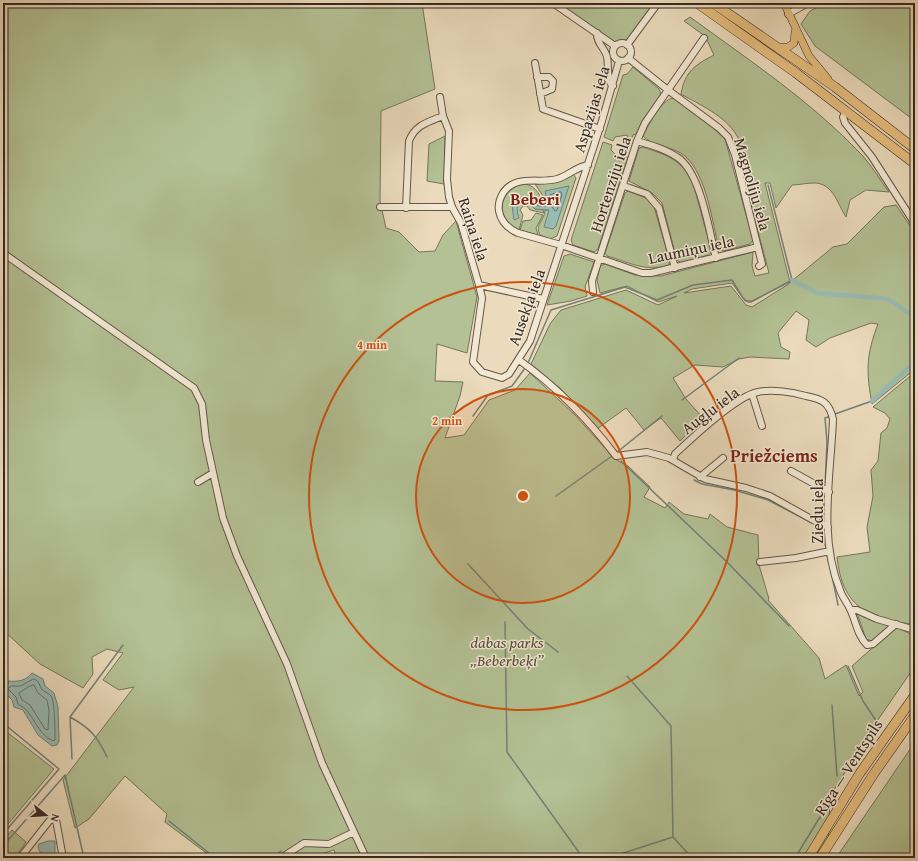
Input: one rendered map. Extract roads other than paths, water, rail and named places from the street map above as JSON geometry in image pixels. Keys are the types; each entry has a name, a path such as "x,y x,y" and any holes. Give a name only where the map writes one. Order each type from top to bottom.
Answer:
{"highway":[{"path":"697,3 796,72 915,164"},
{"path":"713,3 834,87 915,149"},
{"name":"Rīga — Ventspils","path":"808,858 860,773 915,695"},
{"name":"Rīga — Ventspils","path":"820,858 873,775 915,715"}],"main road":[{"path":"784,3 795,28 816,66 834,87"},
{"path":"778,48 788,47 794,43 796,37 795,28"}],"street":[{"path":"553,3 615,46"},
{"path":"652,3 652,10"},
{"path":"627,45 658,3"},
{"path":"788,14 808,3"},
{"path":"597,34 596,38 607,59 609,81 613,86"},
{"name":"Hortenziju iela","path":"593,292 592,280 624,186 637,141 646,123 704,38"},
{"path":"615,46 621,44 627,45"},
{"path":"615,46 613,49 614,56 619,61 628,58 630,51 627,45"},
{"name":"Magnoliju iela","path":"628,58 719,128 728,137 735,155 758,247 762,264 759,266"},
{"name":"Aspazijas iela","path":"588,165 557,179 518,182 505,190 500,200 500,215 512,230 561,245 588,165 600,129 619,61"},
{"path":"535,63 543,109 600,129"},
{"path":"537,77 549,77 553,81 552,89 540,94"},
{"name":"Raiņa iela","path":"440,97 442,116 449,131 447,179 452,207 461,223 479,285 543,299"},
{"path":"846,111 843,117 845,123 872,157 915,224"},
{"path":"406,208 409,141 411,135 420,125 442,116"},
{"path":"637,141 663,149 678,157 690,170 697,184 716,258"},
{"path":"624,186 647,194 659,208 675,268"},
{"path":"380,207 452,207"},
{"name":"Laumiņu iela","path":"561,245 642,273 651,274 758,247"},
{"name":"Ausekļa iela","path":"479,285 482,298 473,362 482,372 502,378 509,374 530,341 561,245"},
{"path":"3,253 194,388 202,404 206,440 223,518 238,556 287,664 322,763 366,858"},
{"path":"519,360 559,391 584,416 616,456 647,452 673,460 700,477 762,493 828,527"},
{"name":"Augļu iela","path":"673,460 675,454 695,436 736,403 752,394 768,391 803,395 819,399 828,404 832,415"},
{"path":"752,394 762,426"},
{"name":"Ziedu iela","path":"832,415 828,527 830,551 840,590 851,610"},
{"path":"700,477 723,458"},
{"path":"792,470 829,492"},
{"path":"198,482 213,473"},
{"path":"760,562 796,558 830,551"},
{"path":"896,624 869,646 863,641 851,610 857,610 915,630"},
{"path":"20,858 50,820 56,820 63,858"},
{"path":"281,858 304,843 329,844 354,832"}],"water":[{"path":"569,186 556,226 553,229 544,227 549,210 535,209 528,202 519,204 517,212 519,218 514,220 512,205 516,198 529,196 538,206 548,206 545,191"},
{"path":"32,673 43,679 45,686 54,693 58,707 59,741 57,745 52,746 38,735 23,710 14,707 12,700 3,691 3,684 8,683 8,681 18,681 24,679"},
{"path":"48,841 55,841 55,854 51,856 40,852 38,848 39,844"}],"waterway":[{"path":"528,363 551,310 625,287 657,300 693,285 732,280 743,298 748,302 751,302 792,280 768,185"},
{"path":"792,280 817,293 888,299 915,317"},
{"path":"682,400 739,358"},
{"path":"872,401 915,362"},
{"path":"473,416 488,395 512,386 525,368"},
{"path":"835,414 872,401"},
{"path":"616,453 662,416"},
{"path":"825,488 827,442 825,418 831,416"},
{"path":"556,496 612,456"},
{"path":"621,461 728,563 789,626"},
{"path":"694,480 702,484 734,490 768,500 822,528 826,548"},
{"path":"822,520 825,493"},
{"path":"827,555 829,564"},
{"path":"468,564 528,629 558,652"},
{"path":"831,571 838,605"},
{"path":"505,622 507,752 583,858"},
{"path":"72,759 70,717 123,645"},
{"path":"848,666 863,701 877,722"},
{"path":"627,676 671,726 673,837 692,858"},
{"path":"832,705 837,776"},
{"path":"70,717 92,733 100,743 107,757"},
{"path":"3,723 59,769 3,834"},
{"path":"65,775 84,858"},
{"path":"3,846 65,775"},
{"path":"795,858 820,817"},
{"path":"169,821 215,858"},
{"path":"608,858 673,837"},
{"path":"272,858 281,851"}],"district":[{"name":"Beberi","path":"535,199"},
{"name":"Priežciems","path":"774,456"}],"park label":[{"name":"dabas parks „Beberbeķi”","path":"507,651"}]}
